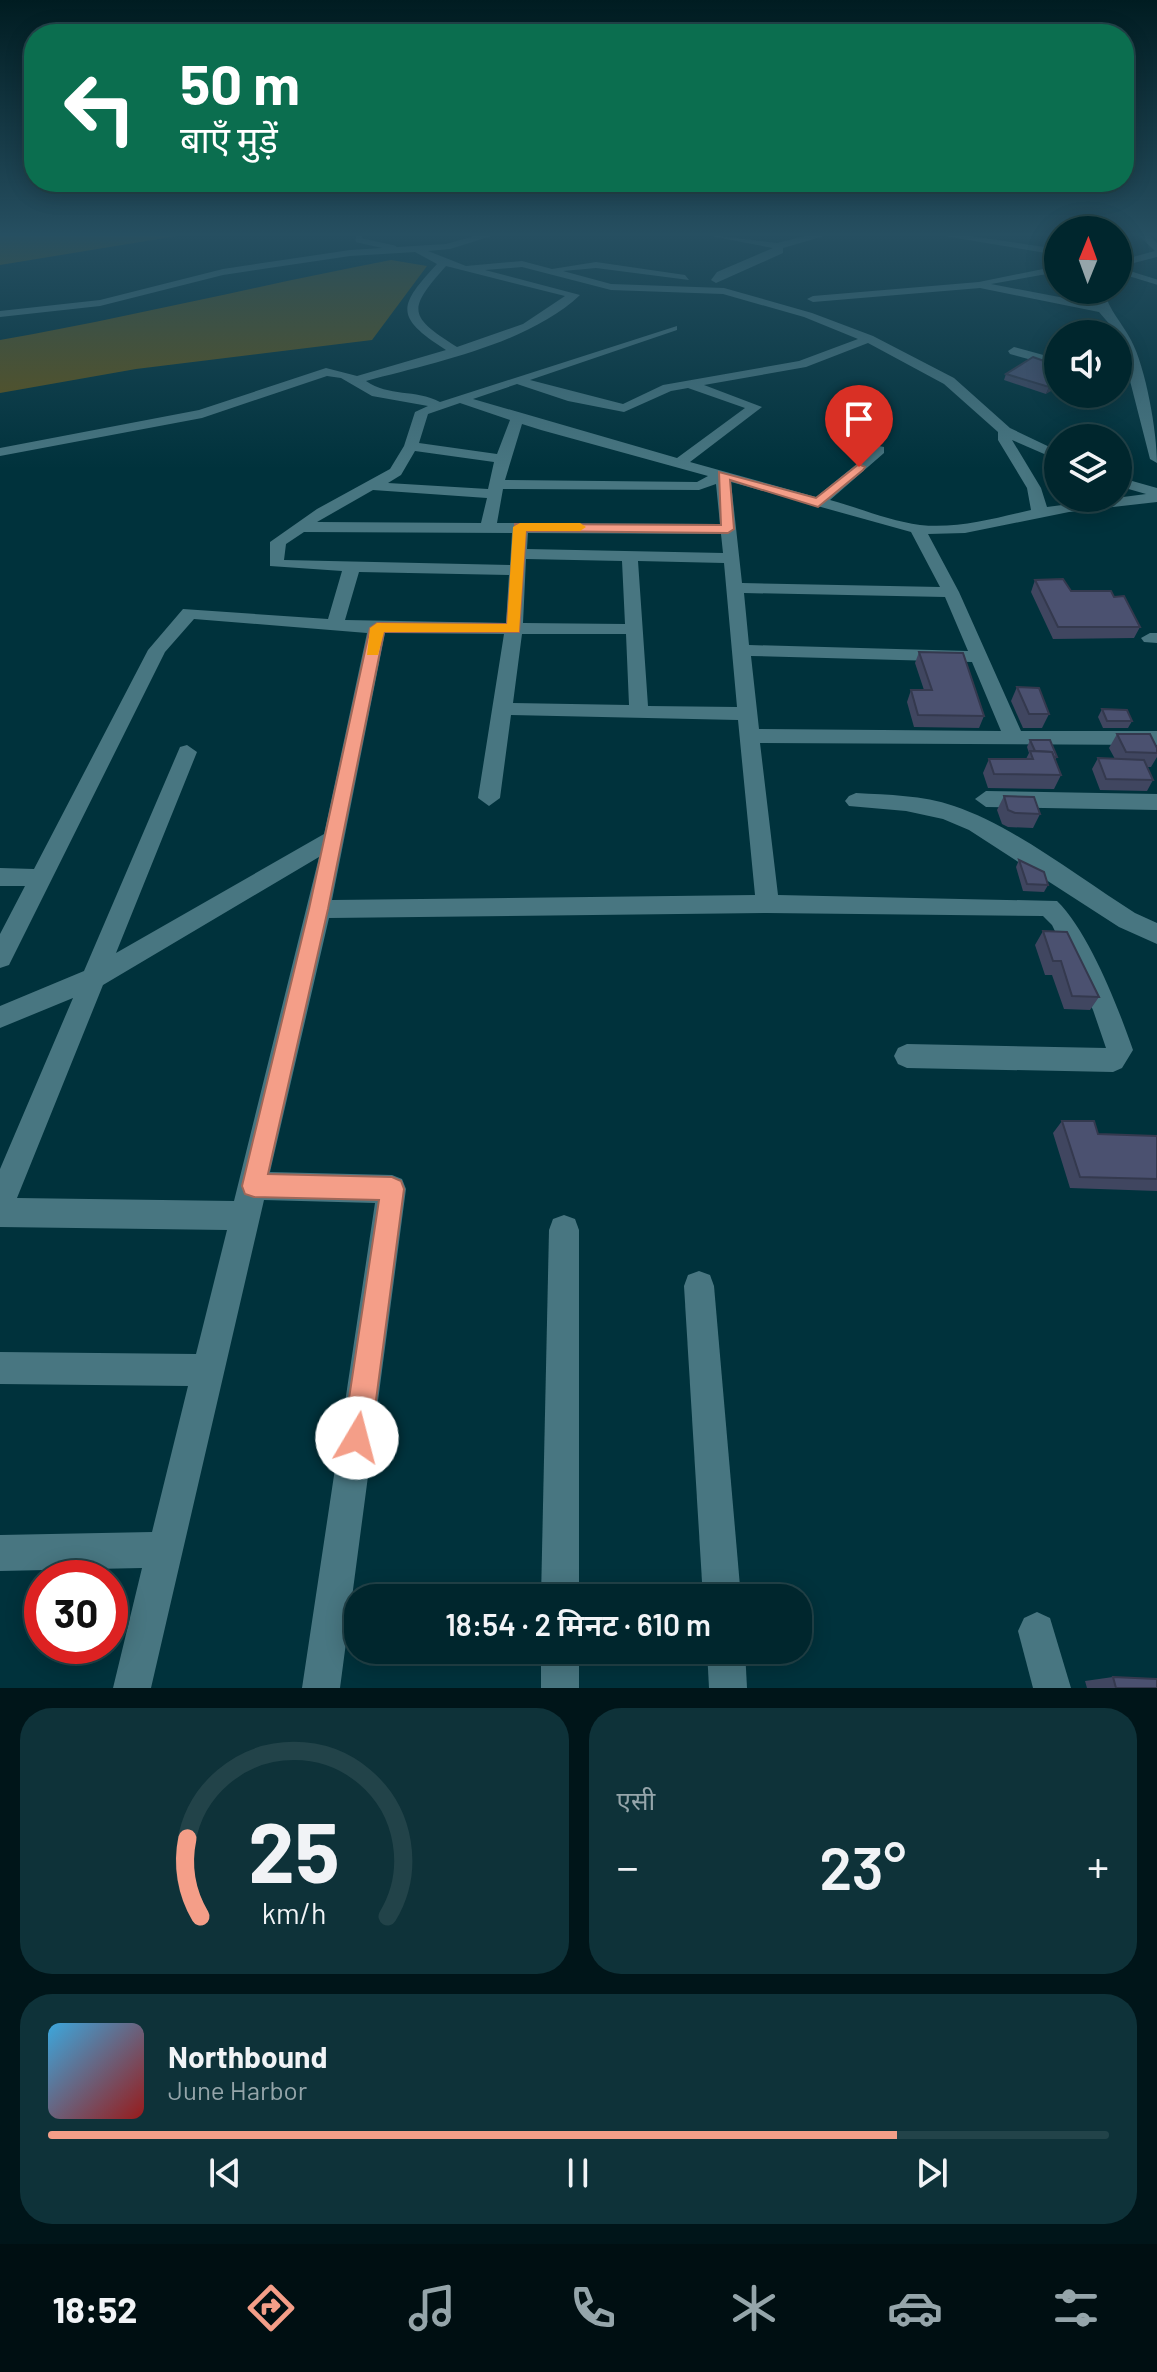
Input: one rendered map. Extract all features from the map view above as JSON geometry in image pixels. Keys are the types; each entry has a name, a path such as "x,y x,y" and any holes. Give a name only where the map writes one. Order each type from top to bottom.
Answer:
{"street":[{"path":"0,314 24,312"},
{"path":"412,312 425,332 454,350"},
{"path":"359,379 527,326 549,312"},
{"path":"797,312 869,339 949,381 1005,431 1044,449"},
{"path":"1105,312 1126,341 1157,459"},
{"path":"673,328 422,412 411,446 396,472 278,542 276,563 351,569 630,556 731,558"},
{"path":"519,381 619,408 686,383 802,364 869,339"},
{"path":"1014,351 1044,359"},
{"path":"0,452 202,414 326,372 343,372 359,379 380,395 422,396 439,407"},
{"path":"681,462 755,407 686,383"},
{"path":"1132,383 1139,385"},
{"path":"463,400 517,418 917,529 945,532 989,527 1039,513 1157,495"},
{"path":"488,528 502,459 517,418"},
{"path":"1005,431 1005,440 1039,500 1039,513"},
{"path":"411,446 502,459"},
{"path":"818,503 879,450"},
{"path":"373,486 496,489 699,486 723,475"},
{"path":"723,475 767,904"},
{"path":"1132,486 1157,495"},
{"path":"300,527 728,529"},
{"path":"489,798 514,629 520,527"},
{"path":"917,529 951,592 1014,737"},
{"path":"630,556 639,712"},
{"path":"335,624 351,569"},
{"path":"734,588 951,592"},
{"path":"0,958 157,650 177,623 189,613 207,612 254,621 377,628 634,629"},
{"path":"132,1688 319,909 377,628"},
{"path":"740,650 979,657"},
{"path":"502,709 747,714"},
{"path":"749,736 1157,738"},
{"path":"0,1203 187,752"},
{"path":"986,799 1157,802"},
{"path":"856,801 906,803 948,812 977,824 1127,920 1157,934"},
{"path":"0,1017 95,977 334,838"},
{"path":"0,877 40,878"},
{"path":"319,909 767,904 1049,907 1061,919 1106,1010 1120,1050 1113,1060 907,1056"},
{"path":"254,1186 392,1189 321,1688"},
{"path":"0,1212 247,1216"},
{"path":"560,1584 564,1230"},
{"path":"699,1286 721,1584"},
{"path":"0,1368 206,1370"},
{"path":"0,1553 165,1550"},
{"path":"1037,1631 1052,1688"},
{"path":"560,1664 560,1688"},
{"path":"727,1664 728,1688"}],"shaded area":[{"path":"142,312 393,312 372,340 136,369 0,393 0,340"}],"building":[{"path":"1033,357 1044,361 1044,385 1006,374"},
{"path":"1063,579 1071,591 1111,591 1114,597 1124,596 1140,627 1058,627 1035,580"},
{"path":"919,652 963,653 984,716 918,715 911,690 932,690"},
{"path":"1017,687 1039,688 1049,714 1029,714"},
{"path":"1102,709 1127,710 1132,721 1107,721"},
{"path":"1117,734 1150,734 1157,753 1126,752"},
{"path":"1030,740 1050,740 1057,757 1052,752 1035,751"},
{"path":"1030,751 1052,752 1061,775 994,774 989,759 1033,759"},
{"path":"1098,758 1144,760 1153,780 1106,779"},
{"path":"1004,796 1034,797 1040,814 1008,810"},
{"path":"1019,860 1044,872 1048,885 1027,884"},
{"path":"1043,931 1067,932 1099,997 1072,996 1061,961 1053,961"},
{"path":"1062,1121 1094,1121 1098,1134 1157,1136 1157,1179 1080,1177"},
{"path":"1113,1677 1157,1679 1157,1688 1116,1688"}],"slow traffic":[{"path":"372,652 377,628 514,629 520,527 580,527"}],"route":[{"path":"357,1438 392,1189 254,1186 319,909 377,628 514,629 520,527 728,529 723,475 818,503 859,467"}]}
